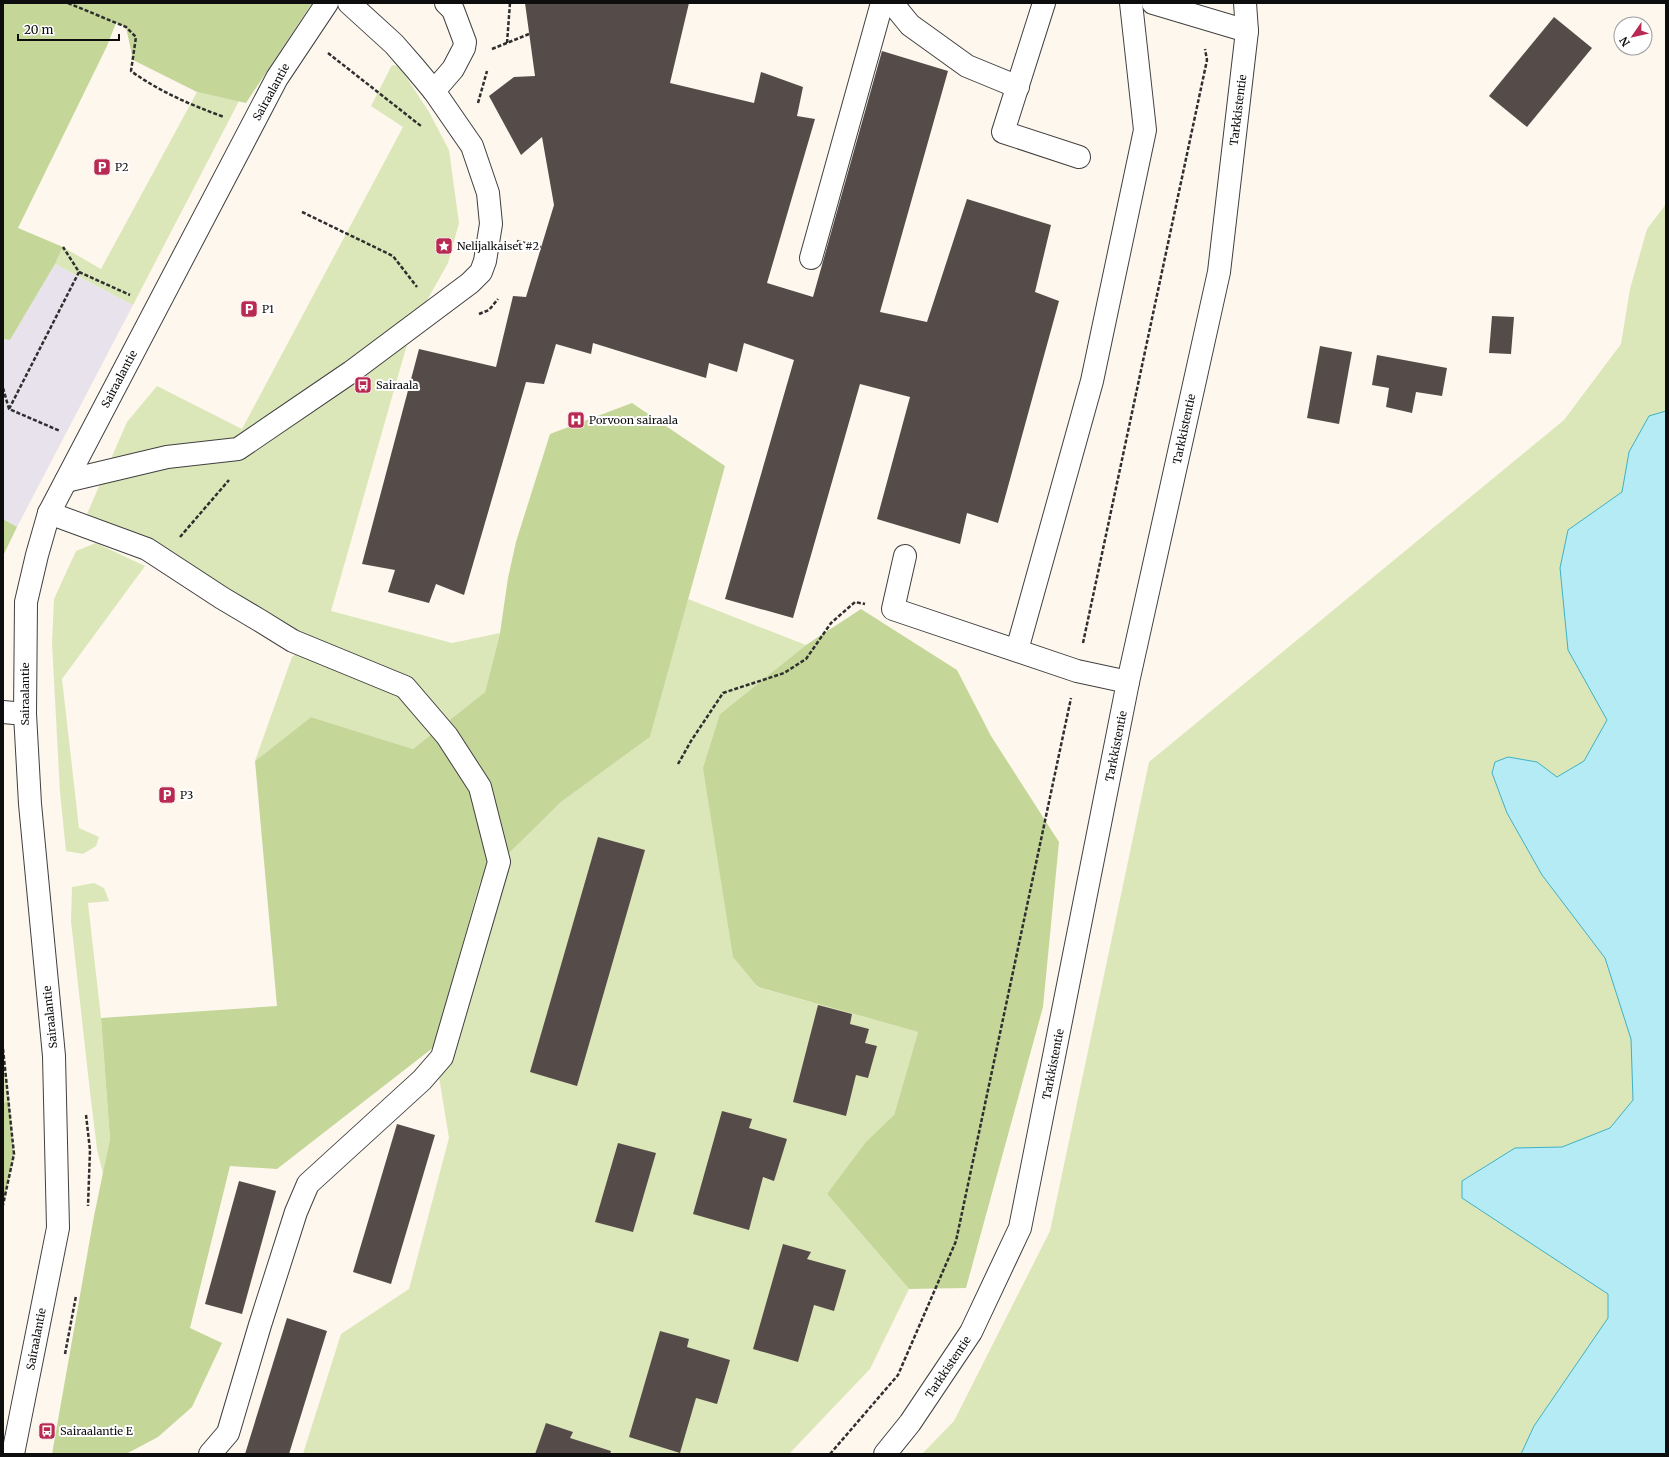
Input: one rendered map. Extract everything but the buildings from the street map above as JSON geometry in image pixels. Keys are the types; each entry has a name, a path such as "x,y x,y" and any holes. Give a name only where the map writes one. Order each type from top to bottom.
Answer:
{"street":[{"name":"Sairaalantie","path":"13,1454 58,1228 54,1056 30,804 25,714 26,602 49,512 277,78 327,3"},
{"path":"66,481 167,457 238,449 351,372 470,283 480,272 485,261 490,224 488,193 472,146 434,91 394,44 349,3"},
{"path":"434,91 453,69 464,48 465,42 453,10 446,3"},
{"path":"811,258 882,3"},
{"path":"892,3 910,24 968,66 1018,87"},
{"path":"1044,3 1004,132 1079,157"},
{"path":"1017,650 1092,381 1145,130 1131,3"},
{"path":"1153,3 1247,31"},
{"name":"Tarkkistentie","path":"885,1454 910,1423 971,1332 1020,1228 1128,682 1219,272 1247,31 1245,3"},
{"path":"49,512 147,549 222,598 293,641 405,687 447,736 480,787 499,862 442,1057 422,1080 308,1184 296,1212 228,1433 210,1454"},
{"path":"905,556 893,609 1077,671 1128,682"},
{"path":"3,712 25,714"}],"path":[{"path":"68,3 126,27 136,38 131,71 146,82 190,105 229,119"},
{"path":"507,43 510,3"},
{"path":"830,1454 898,1375 956,1241 1207,60 1199,16"},
{"path":"465,42 491,49 529,34"},
{"path":"304,37 373,87 424,128 440,132 456,123"},
{"path":"302,212 393,256 408,278 435,308"},
{"path":"63,247 79,272 137,298"},
{"path":"9,409 79,272"},
{"path":"3,388 9,409"},
{"path":"9,409 86,443"},
{"path":"162,559 230,478"},
{"path":"678,764 691,741 723,693 784,674 806,659 831,623 855,602 893,609"},
{"path":"3,1049 14,1154 3,1205"}],"shaded area":[{"path":"55,264 133,305 17,527 3,519 3,339 10,340"}],"green space":[{"path":"3,3 312,3 246,103 197,92 133,60 126,27 116,23 107,46 18,228 63,247 55,264 10,340 3,339"},
{"path":"392,65 399,66 429,112 449,150 459,223 448,263 412,327 331,611 452,643 500,633 485,692 413,749 311,717 255,761 292,657 306,647 222,598 87,514 127,422 157,386 242,429 403,127 371,106"},
{"path":"197,92 239,101 133,305 55,264 63,247 101,269"},
{"path":"1666,204 1666,1454 922,1454 954,1421 1050,1231 1149,762 1564,420 1621,344 1630,289 1647,229"},
{"path":"632,403 725,466 650,737 561,802 480,882 434,1047 277,1169 230,1166 190,1328 222,1343 192,1407 158,1437 126,1454 52,1454 94,1216 110,1139 101,1018 277,1006 255,761 311,717 413,749 485,692 500,633 508,578 516,542 550,434"},
{"path":"3,519 17,527 3,556"},
{"path":"96,543 145,566 62,679 79,828 99,837 96,846 83,854 66,851 60,792 52,643 54,599 76,551"},
{"path":"688,599 806,645 720,714 757,987 918,1032 894,1115 827,1194 909,1289 870,1369 789,1454 303,1454 341,1334 409,1289 449,1138 434,1047 480,882 561,802 650,737"},
{"path":"861,609 957,670 991,736 1059,842 1043,1007 966,1288 909,1289 827,1194 866,1142 894,1115 918,1032 758,987 733,957 703,768 720,714 806,645"},
{"path":"94,883 104,888 109,901 88,903 101,1018 110,1139 103,1174 97,1149 71,921 72,887"},
{"path":"3,1049 9,1101 3,1103"},
{"path":"9,1101 14,1154 3,1205 3,1103"}],"water":[{"path":"1666,411 1666,1454 1521,1454 1534,1426 1608,1318 1608,1294 1462,1198 1462,1181 1515,1148 1562,1147 1610,1128 1633,1100 1631,1039 1605,958 1542,875 1507,813 1492,773 1495,762 1508,757 1537,762 1557,777 1584,761 1607,720 1568,650 1560,568 1568,530 1622,492 1629,452 1649,416"}],"place":[{"name":"P2","path":"102,167"},
{"name":"Nelijalkaiset #2","path":"444,246"},
{"name":"P1","path":"249,309"},
{"name":"Sairaala","path":"363,385"},
{"name":"Porvoon sairaala","path":"576,420"},
{"name":"P3","path":"167,795"},
{"name":"Sairaalantie E","path":"47,1431"}]}
